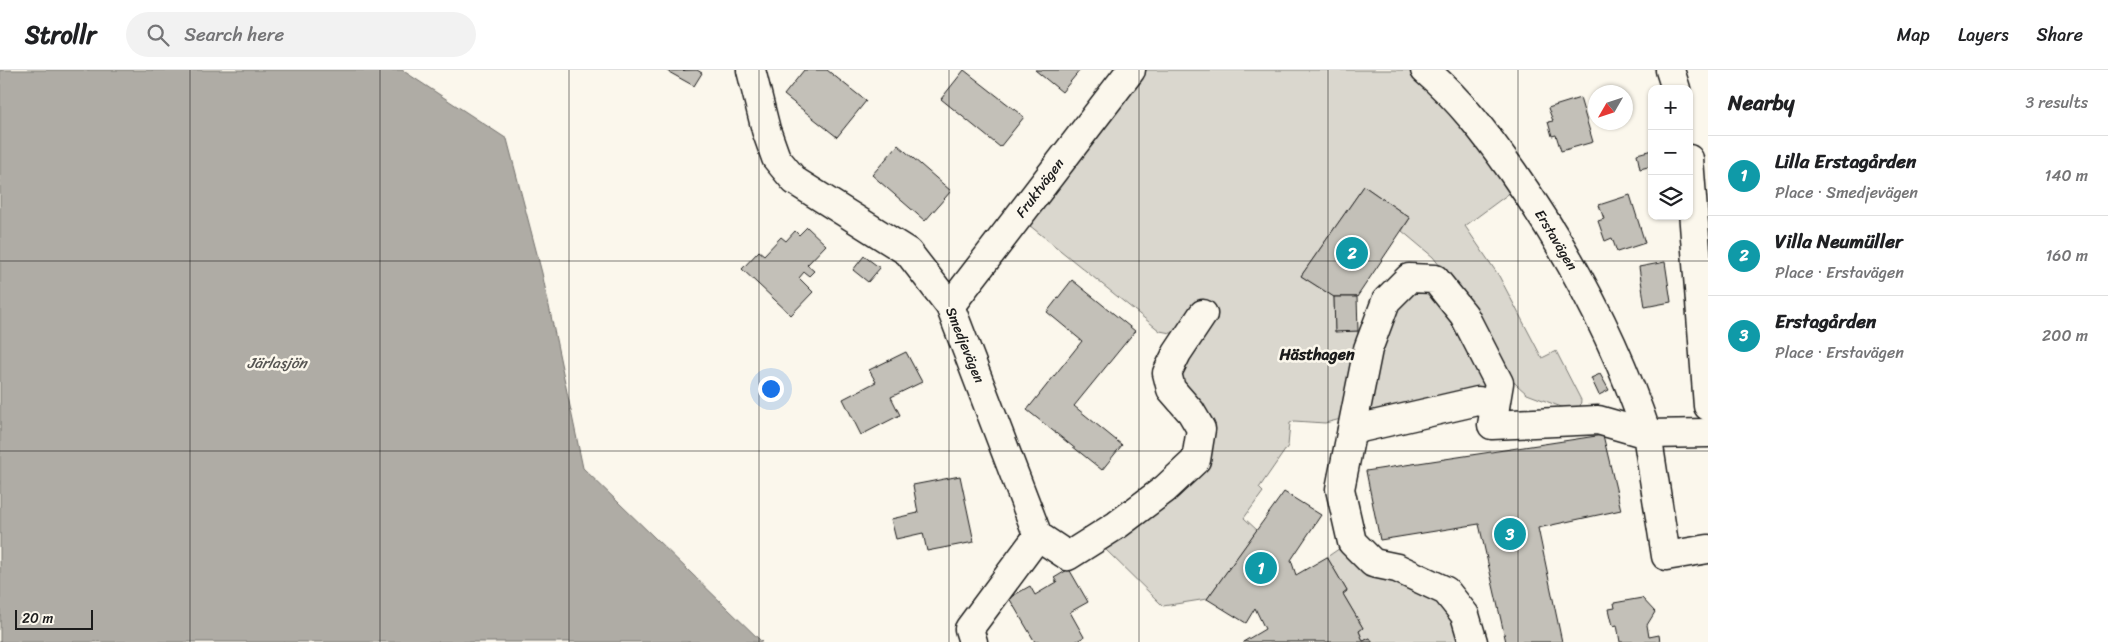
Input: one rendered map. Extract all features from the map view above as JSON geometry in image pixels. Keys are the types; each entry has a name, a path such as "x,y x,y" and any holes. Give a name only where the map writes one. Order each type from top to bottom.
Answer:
{"street":[{"name":"Smedjevägen","path":"751,70 766,130 776,158 795,180 908,252 950,306 1038,536"},
{"name":"Fruktvägen","path":"950,306 1131,70"},
{"name":"Erstavägen","path":"1425,70 1444,86 1487,135 1528,193 1566,255 1596,312 1632,390 1647,434 1666,556 1708,549"},
{"path":"1670,70 1675,85"},
{"path":"1690,175 1708,406"},
{"path":"1473,642 1465,615 1446,591 1396,568 1372,563 1352,542 1340,489 1368,349 1386,301 1409,278 1436,279 1464,315 1499,383 1494,415"},
{"path":"973,642 969,629 1038,536 1068,556 1117,525 1165,488 1196,460 1200,429 1190,412 1171,389 1167,373 1177,353 1203,314"},
{"path":"1352,430 1478,402 1494,415 1598,420 1647,434 1708,433"}],"shaded area":[{"path":"1145,70 1408,70 1465,123 1515,189 1465,226 1499,276 1542,358 1556,351 1581,400 1580,409 1572,411 1527,394 1508,377 1447,275 1433,257 1402,231 1410,218 1364,186 1301,276 1334,297 1335,331 1358,331 1357,353 1341,419 1325,423 1294,421 1290,423 1288,446 1259,488 1263,492 1244,518 1257,530 1207,599 1163,606 1101,545 1199,467 1182,381 1176,334 1160,331 1029,225"},
{"path":"1413,288 1442,296 1491,384 1369,414 1365,396 1388,314"},
{"path":"1343,546 1438,595 1468,642 1372,642 1370,638 1363,641 1359,631 1363,628 1343,594 1347,591 1327,557"}],"water":[{"name":"Järlasjön","path":"0,70 402,70 507,139 542,273 583,468 762,642 0,642"}],"building":[{"path":"697,70 702,73 694,86 667,71"},
{"path":"804,70 827,70 866,101 837,137 784,95"},
{"path":"964,70 1024,117 1000,147 941,99"},
{"path":"1035,70 1080,70 1062,92"},
{"path":"1580,98 1593,142 1561,151 1556,135 1552,136 1548,122 1553,121 1548,108"},
{"path":"898,145 951,191 925,221 872,175"},
{"path":"1648,151 1648,167 1640,169 1637,154"},
{"path":"1364,186 1410,218 1357,297 1334,297 1301,276"},
{"path":"1630,195 1645,243 1617,252 1612,238 1605,241 1598,221 1604,219 1599,205"},
{"path":"807,227 826,245 807,265 814,271 809,276 804,272 799,278 813,292 791,315 742,269 759,251 764,255 781,237 786,241 795,231 799,235"},
{"path":"864,256 880,268 868,282 853,270"},
{"path":"1665,262 1671,302 1645,307 1639,267"},
{"path":"1072,280 1135,331 1074,406 1122,445 1102,470 1027,410 1082,341 1047,312"},
{"path":"1334,297 1357,297 1358,331 1335,332"},
{"path":"906,352 922,382 891,397 900,415 861,435 843,399 876,382 869,370"},
{"path":"1600,374 1609,390 1599,395 1591,378"},
{"path":"1603,435 1621,510 1538,528 1562,642 1506,642 1479,524 1380,540 1366,471"},
{"path":"960,476 974,542 927,551 923,533 896,539 891,519 918,513 913,485"},
{"path":"1284,492 1321,515 1291,560 1296,575 1327,557 1347,591 1343,594 1363,628 1359,631 1363,641 1370,638 1372,642 1243,642 1265,629 1255,608 1246,623 1207,599"},
{"path":"1069,569 1088,602 1070,612 1084,637 1075,642 1035,642 1009,598 1030,586 1035,595 1057,582 1054,578"},
{"path":"1642,598 1655,612 1647,625 1649,637 1659,635 1660,642 1620,642 1617,625 1613,626 1609,609 1615,608 1614,603"}],"place":[{"name":"Villa Neumüller","path":"1352,253"},
{"name":"Erstagården","path":"1510,534"},
{"name":"Lilla Erstagården","path":"1261,568"}],"district":[{"name":"Hästhagen","path":"1317,354"}]}
